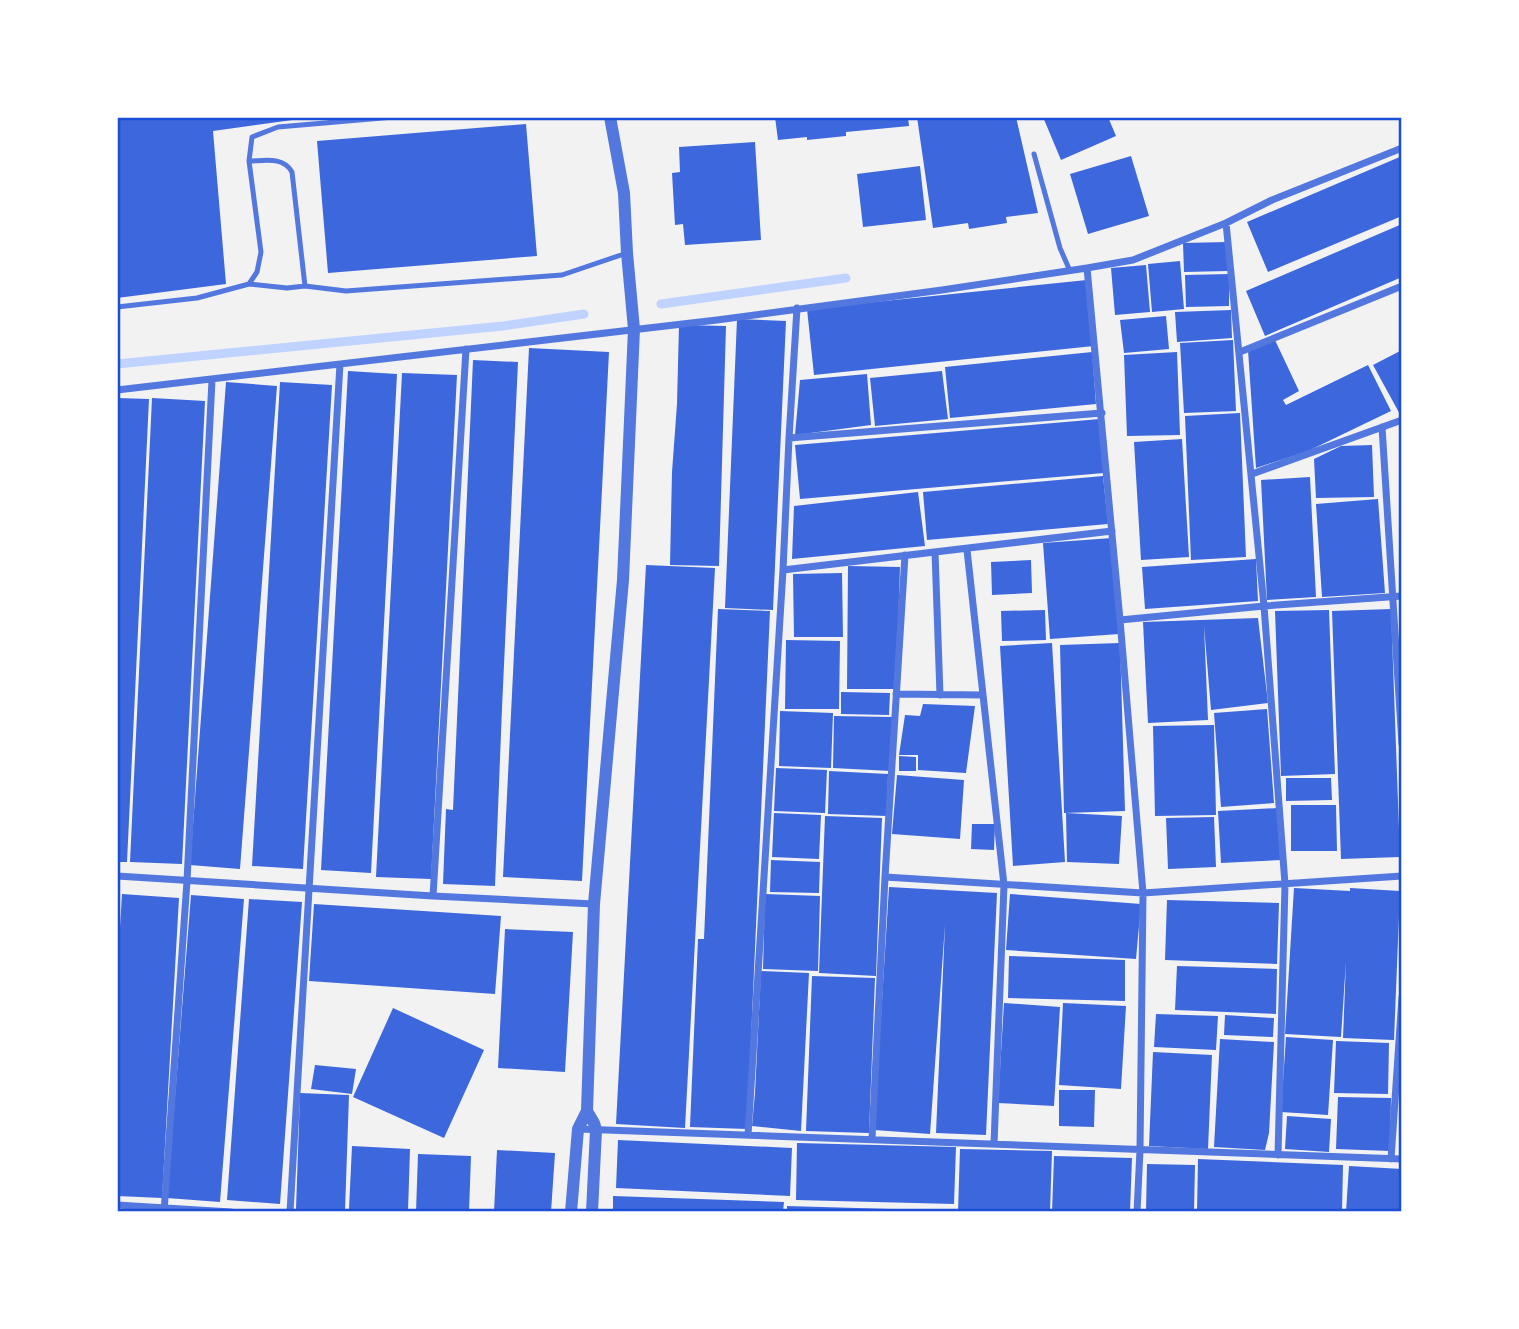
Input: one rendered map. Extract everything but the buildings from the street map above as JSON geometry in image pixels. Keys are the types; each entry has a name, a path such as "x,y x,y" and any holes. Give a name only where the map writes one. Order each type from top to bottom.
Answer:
{"street":[{"path":"571,1212 578,1129 586,1111 594,904 623,580 634,330 624,193 608,118"},
{"path":"117,390 634,330 942,290 1133,260 1402,148"},
{"path":"1226,223 1264,606 1285,884 1278,1155"},
{"path":"1087,268 1143,893 1137,1212"},
{"path":"1240,352 1402,286"},
{"path":"748,1135 797,308"},
{"path":"433,896 466,349"},
{"path":"290,1212 340,364"},
{"path":"164,1210 187,881 212,380"},
{"path":"789,438 1102,412"},
{"path":"1252,474 1402,420"},
{"path":"1382,427 1402,744"},
{"path":"783,570 1112,531"},
{"path":"967,550 1004,885 993,1144"},
{"path":"935,552 940,695"},
{"path":"872,1139 905,555"},
{"path":"1120,620 1402,596"},
{"path":"896,694 983,695"},
{"path":"117,876 594,904"},
{"path":"885,877 1143,893 1402,876"},
{"path":"1391,1159 1402,997"},
{"path":"586,1111 596,1130 592,1212"},
{"path":"578,1129 1402,1159"},
{"path":"117,1205 164,1210 231,1212"}],"lane":[{"path":"249,284 257,272 261,252 249,161 252,137 278,127 394,117"},
{"path":"1034,153 1060,248 1070,271"},
{"path":"249,161 280,161 292,172 305,286"},
{"path":"117,307 197,298 249,284 346,291 562,275 627,253"}],"waterway":[{"path":"661,304 846,278"},
{"path":"117,364 503,326 584,314"}]}
